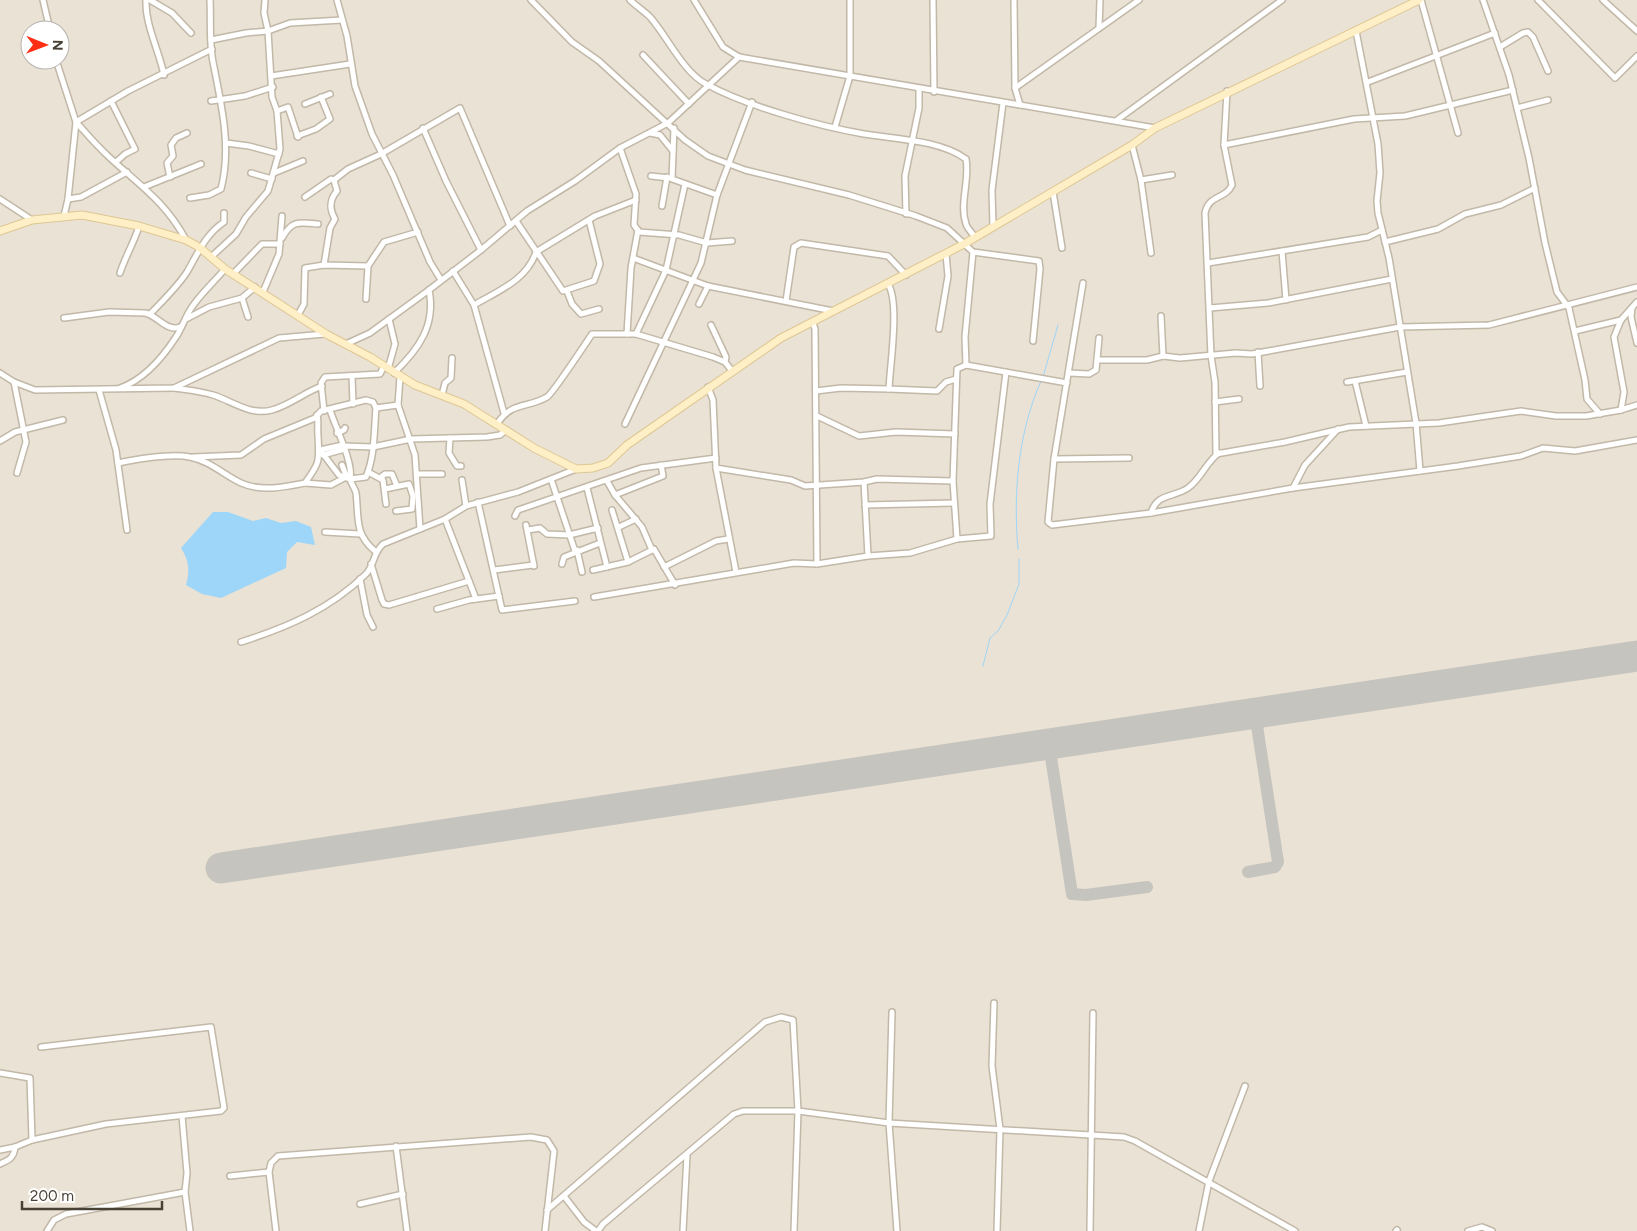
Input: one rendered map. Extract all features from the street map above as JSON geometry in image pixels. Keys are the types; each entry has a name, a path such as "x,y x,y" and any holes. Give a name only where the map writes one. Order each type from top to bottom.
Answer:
{"main road":[{"path":"0,231 32,220 64,216 98,217 139,226 186,240 199,247 225,269 326,334 391,371 427,391 464,404 534,448 576,469 593,468 608,462 626,445 781,338 836,312 964,244 1132,145 1155,128 1227,91 1420,0"}],"street":[{"path":"43,0 48,20"},
{"path":"146,0 148,20 160,54 164,74"},
{"path":"150,0 172,13 191,33"},
{"path":"190,198 209,195 221,189 224,178 226,143 221,99 212,49 210,0"},
{"path":"211,257 236,234 246,217 268,190 279,154 280,134 277,110 272,97 273,87 268,31 264,13 265,0"},
{"path":"337,0 355,86 381,154 430,262 441,280"},
{"path":"531,0 572,42 599,61 696,149 728,164 777,179 849,195 947,228 973,252 1039,261 1040,270 1033,341"},
{"path":"630,0 649,17 698,78 709,86 811,122 862,134 913,141 961,155 966,159 966,224 975,237"},
{"path":"694,0 723,47 738,57 934,92 1117,120 1155,128"},
{"path":"835,127 850,76 850,0"},
{"path":"933,0 934,92"},
{"path":"1014,0 1015,88 1020,105"},
{"path":"1099,28 1100,0"},
{"path":"1015,88 1139,0"},
{"path":"1117,120 1282,0"},
{"path":"1420,0 1458,133"},
{"path":"1483,0 1500,47 1517,108 1545,243 1557,292 1567,305 1575,331 1587,399 1600,414"},
{"path":"1538,0 1615,78 1637,56"},
{"path":"1603,0 1637,30"},
{"path":"211,40 268,31 290,22 342,20"},
{"path":"1356,31 1374,117 1380,173 1377,201 1416,423 1420,471"},
{"path":"1500,47 1528,32 1533,37 1548,71"},
{"path":"1368,82 1495,33"},
{"path":"76,122 110,101 212,49"},
{"path":"644,55 689,104"},
{"path":"346,344 370,333 429,290 481,250 526,211 575,181 620,148 668,123 738,57"},
{"path":"271,76 350,64"},
{"path":"59,70 76,122 68,199 64,216"},
{"path":"212,101 245,96 273,87"},
{"path":"906,214 905,176 919,108 919,89"},
{"path":"1224,145 1322,125 1374,117 1405,116 1512,90"},
{"path":"1227,91 1224,145 1232,186 1226,193 1210,201 1206,206 1204,226 1208,263 1216,454 1285,442 1338,429 1439,423 1522,411 1570,417 1600,414 1637,405"},
{"path":"305,104 330,94"},
{"path":"277,110 288,107 298,136 316,129 330,120 321,97"},
{"path":"1517,108 1548,100"},
{"path":"110,101 135,149 125,154 116,162"},
{"path":"625,424 694,279 706,243 716,195 752,102"},
{"path":"993,227 992,190 1003,103"},
{"path":"305,197 331,179 334,180 348,169 381,154 460,108 510,226"},
{"path":"76,122 168,211 186,240"},
{"path":"423,128 446,181 481,250"},
{"path":"662,206 670,178 674,128"},
{"path":"647,133 660,135 673,151"},
{"path":"170,177 167,163 174,156 171,145 176,138 187,134"},
{"path":"226,143 249,146 279,154"},
{"path":"1132,145 1141,180 1151,253"},
{"path":"620,148 634,188 636,200 634,224 639,232 676,234 706,243 732,241"},
{"path":"251,173 273,176 303,162"},
{"path":"144,187 201,164"},
{"path":"68,199 81,196 126,172"},
{"path":"1141,180 1172,175"},
{"path":"651,176 670,178 716,195"},
{"path":"324,265 330,228 335,219 330,205 332,196 337,191 334,180"},
{"path":"636,334 666,270 676,234 685,184"},
{"path":"1385,242 1421,235 1438,229 1465,214 1501,205 1535,188"},
{"path":"1053,192 1062,248"},
{"path":"0,199 32,220"},
{"path":"474,305 525,273 532,264 536,252 589,220 621,204 636,200"},
{"path":"150,314 183,276 199,247 215,228 224,222 224,213"},
{"path":"263,292 274,268 280,242 282,216"},
{"path":"516,221 563,291 567,291 594,281 600,264 589,220"},
{"path":"280,242 288,227 297,223 318,224"},
{"path":"120,273 126,253 134,244 139,226"},
{"path":"627,334 633,258 638,230"},
{"path":"1208,263 1368,237 1382,230"},
{"path":"366,299 368,266 384,242 418,232"},
{"path":"233,274 262,244 280,242"},
{"path":"786,301 794,247 801,243 888,256 906,275"},
{"path":"1282,251 1286,300"},
{"path":"966,365 965,336 973,252"},
{"path":"940,329 948,276 946,254"},
{"path":"633,258 694,279 708,286 836,312"},
{"path":"298,315 304,304 305,268 324,265 368,266"},
{"path":"111,390 122,387 148,370 178,335 180,327 186,320 190,310 225,269"},
{"path":"453,271 474,305 504,413"},
{"path":"1210,308 1244,306 1286,300 1392,279"},
{"path":"1084,283 1054,458 1048,522 1052,525 1151,513 1293,488 1521,456 1543,448 1575,451 1637,440"},
{"path":"888,284 893,291 894,318 889,389"},
{"path":"699,304 708,286"},
{"path":"186,320 209,307 242,298 255,287"},
{"path":"1097,360 1147,360 1163,356 1180,358 1258,352 1400,327 1488,325 1637,287"},
{"path":"347,478 351,472 344,447 327,411 322,386 325,377 380,374 391,371 413,352 428,326 431,308 429,290"},
{"path":"567,291 572,304 581,314 599,309"},
{"path":"242,298 248,316"},
{"path":"1621,410 1624,392 1615,352 1614,337 1621,320 1637,302"},
{"path":"1632,307 1631,317 1637,343"},
{"path":"64,318 108,312 150,314 167,326 180,327"},
{"path":"1161,316 1163,356"},
{"path":"388,319 395,344 391,371 398,405 411,439 420,529"},
{"path":"1575,331 1621,320"},
{"path":"813,323 815,329 817,416 818,485 815,510 817,564"},
{"path":"628,324 639,325"},
{"path":"711,325 726,357 725,362"},
{"path":"174,388 279,338 326,334"},
{"path":"497,424 504,413 514,407 548,397 592,334 636,334 725,362 732,371"},
{"path":"1069,373 1089,374 1096,370 1099,338"},
{"path":"1258,352 1260,386"},
{"path":"442,395 445,383 451,378 452,358"},
{"path":"957,539 954,481 957,369 966,365 1067,383"},
{"path":"594,597 675,585 736,572 794,563 817,564 910,552 957,539 990,536 990,504 1006,372"},
{"path":"1347,382 1407,372"},
{"path":"0,373 14,382 35,390 174,388 200,391 227,400 238,406 258,410 272,410 322,386"},
{"path":"352,376 354,404"},
{"path":"816,391 841,388 938,391 946,382 956,379"},
{"path":"1355,381 1360,395 1366,426"},
{"path":"14,382 25,429 26,442 17,473"},
{"path":"708,387 713,400 716,468 736,572"},
{"path":"99,390 118,463 127,530"},
{"path":"1215,402 1239,399"},
{"path":"118,463 162,456 241,455 264,440 327,411 370,400 375,404 373,447 366,477 347,478 331,485 305,483 277,488 254,487 240,482 217,467 192,457"},
{"path":"376,408 398,405"},
{"path":"317,415 322,452 332,467 347,478"},
{"path":"817,416 859,436 896,432 955,434"},
{"path":"0,441 25,429 62,420"},
{"path":"337,433 345,428"},
{"path":"1293,488 1305,465 1338,429"},
{"path":"322,452 344,447 373,447 411,439 487,437 500,434 506,430"},
{"path":"450,438 449,453 457,466 461,466"},
{"path":"305,483 315,471 322,452"},
{"path":"1151,513 1154,504 1163,497 1186,489 1193,484 1213,457 1220,452"},
{"path":"515,516 518,510 641,468 716,458"},
{"path":"1054,458 1129,458"},
{"path":"342,465 347,478 356,490 360,534 365,543 375,551"},
{"path":"615,495 663,476 660,465"},
{"path":"716,468 791,480 805,486 864,482 877,479 954,481"},
{"path":"241,642 282,629 329,606 369,571 375,551 383,544 445,519 466,506 518,492 576,469"},
{"path":"368,472 381,477"},
{"path":"381,477 385,474 392,474 397,486"},
{"path":"416,474 442,474"},
{"path":"381,477 386,504"},
{"path":"551,479 582,572"},
{"path":"462,480 466,506"},
{"path":"607,481 615,495 642,527 652,550 654,549 675,585"},
{"path":"864,482 868,556"},
{"path":"384,489 409,484 413,504 412,509 396,511"},
{"path":"586,488 607,567"},
{"path":"478,502 502,610 575,600"},
{"path":"865,505 954,503"},
{"path":"612,510 619,527 628,562"},
{"path":"445,519 476,599"},
{"path":"619,527 636,519"},
{"path":"494,570 534,565 527,528 540,528 547,534 569,535 598,528"},
{"path":"325,532 360,534"},
{"path":"664,567 716,541 728,538"},
{"path":"562,564 564,557 576,550 600,543"},
{"path":"593,570 628,562 652,550"},
{"path":"372,564 382,600 384,604 389,605 470,582"},
{"path":"360,579 367,615 373,626"},
{"path":"437,609 476,599 499,596"},
{"path":"994,1004 992,1066 1000,1129 997,1231"},
{"path":"892,1012 889,1123 896,1231"},
{"path":"1090,1231 1093,1013"},
{"path":"547,1210 765,1022 781,1018 793,1020 798,1111 794,1231"},
{"path":"0,1150 16,1147 32,1140 106,1124 221,1111 224,1108 211,1027 41,1047"},
{"path":"0,1073 30,1078 32,1140"},
{"path":"1199,1231 1209,1181 1245,1086"},
{"path":"564,1196 584,1222 597,1231 734,1114 743,1111 798,1111 889,1123 1124,1137 1135,1140 1295,1231"},
{"path":"182,1116 187,1173 185,1192 190,1231"},
{"path":"276,1231 269,1172 271,1163 278,1156 540,1137 550,1143 554,1151 544,1231"},
{"path":"396,1146 407,1231"},
{"path":"0,1164 14,1155 16,1147"},
{"path":"683,1231 687,1155"},
{"path":"230,1176 269,1172"},
{"path":"47,1231 54,1220 66,1214 185,1192"},
{"path":"360,1204 403,1194"},
{"path":"1468,1231 1482,1227 1492,1231"}],"shaded area":[{"path":"0,0 1637,0 1637,1231 0,1231"}],"water":[{"path":"213,512 228,512 253,521 266,518 281,523 296,521 311,527 315,545 297,542 287,552 286,568 221,598 202,594 186,585 188,566 181,548"}],"waterway":[{"path":"1043,377 1058,325"},
{"path":"1018,549 1016,506 1019,463 1027,421 1041,381"},
{"path":"983,666 990,638 998,631 1007,615 1019,584 1019,559"}],"taxiway":[{"path":"1248,872 1275,867 1278,862 1255,713"},
{"path":"1049,744 1072,894 1086,895 1147,887"}],"runway":[{"path":"221,868 1637,656"}]}
